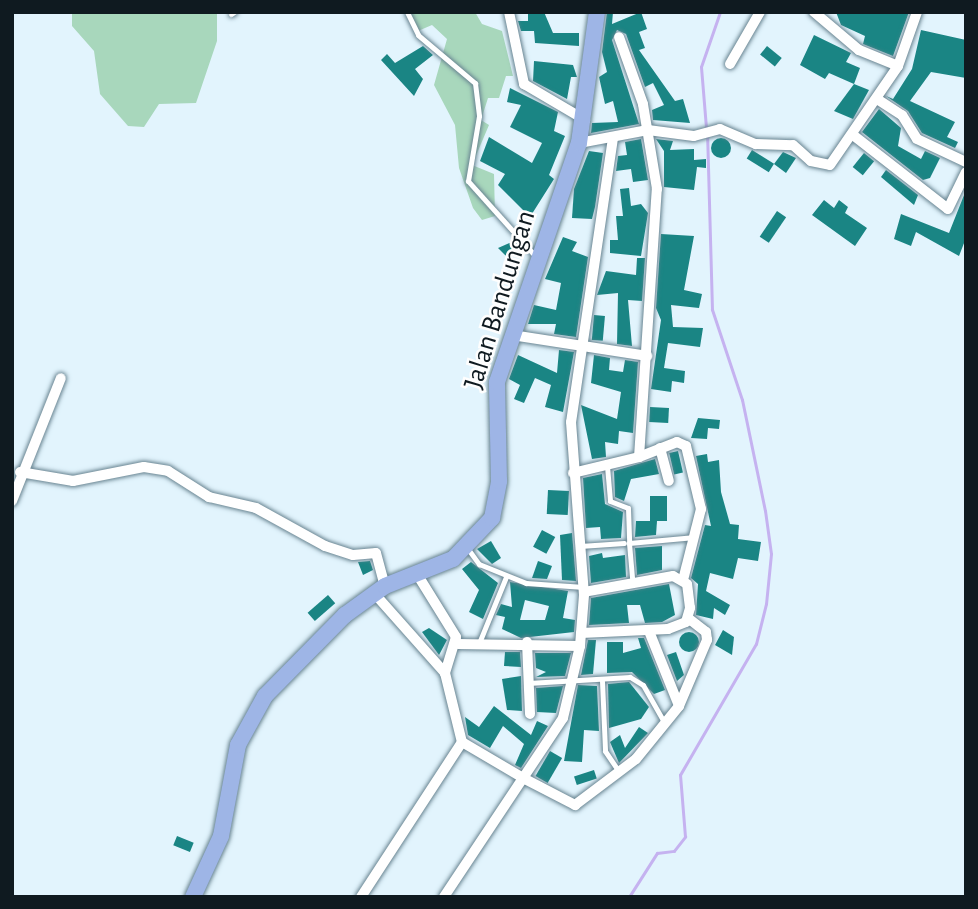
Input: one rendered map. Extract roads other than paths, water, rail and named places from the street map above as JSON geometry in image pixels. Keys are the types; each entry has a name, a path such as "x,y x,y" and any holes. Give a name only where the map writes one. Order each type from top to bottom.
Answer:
{"main road":[{"name":"Jalan Bandungan","path":"193,897 220,836 246,726 312,644 379,589 417,574 468,548 483,533 498,499 494,406 512,335 579,143 585,120 597,12"}],"street":[{"path":"509,12 524,84 585,120"},
{"path":"730,64 760,12"},
{"path":"814,12 826,15 859,50 898,66"},
{"path":"579,143 648,130 706,133 720,129 762,145 785,143 822,166 833,163 898,66 917,12"},
{"path":"619,37 648,130 657,189 639,457"},
{"path":"877,99 902,115 917,139 966,162"},
{"path":"853,135 947,209 966,172"},
{"path":"444,897 563,718 580,646 584,590 571,422 613,138"},
{"path":"512,335 584,344 647,356"},
{"path":"12,501 20,472 61,378"},
{"path":"573,472 607,466 680,442 686,446 701,502 684,580 690,593 688,618 682,625 649,631 581,633"},
{"path":"660,449 669,481"},
{"path":"20,472 73,481 144,467 168,471 209,496 256,508 325,546 353,555 376,553 379,589 445,673 461,742 361,897"},
{"path":"417,574 458,644"},
{"path":"584,590 632,581 684,580"},
{"path":"461,742 575,805 620,773 679,706 707,640 706,632 688,618"},
{"path":"649,631 679,706"},
{"path":"458,644 527,642 580,646"},
{"path":"527,642 530,714"},
{"path":"445,673 458,644"}],"lane":[{"path":"407,12 418,35 475,83 480,116 467,181 538,260"},
{"path":"607,466 610,501 628,508 627,543 632,581"},
{"path":"580,546 695,537"},
{"path":"468,548 480,564 506,577 543,587 584,590"},
{"path":"479,643 506,577"},
{"path":"527,683 571,684 636,679 664,722"},
{"path":"602,681 604,751 620,773"}],"waterway":[{"path":"706,128 701,67 720,12"},
{"path":"629,897 657,853 674,851 685,837 680,775 756,644 766,604 771,554 765,511 742,400 712,310 707,135"}]}
